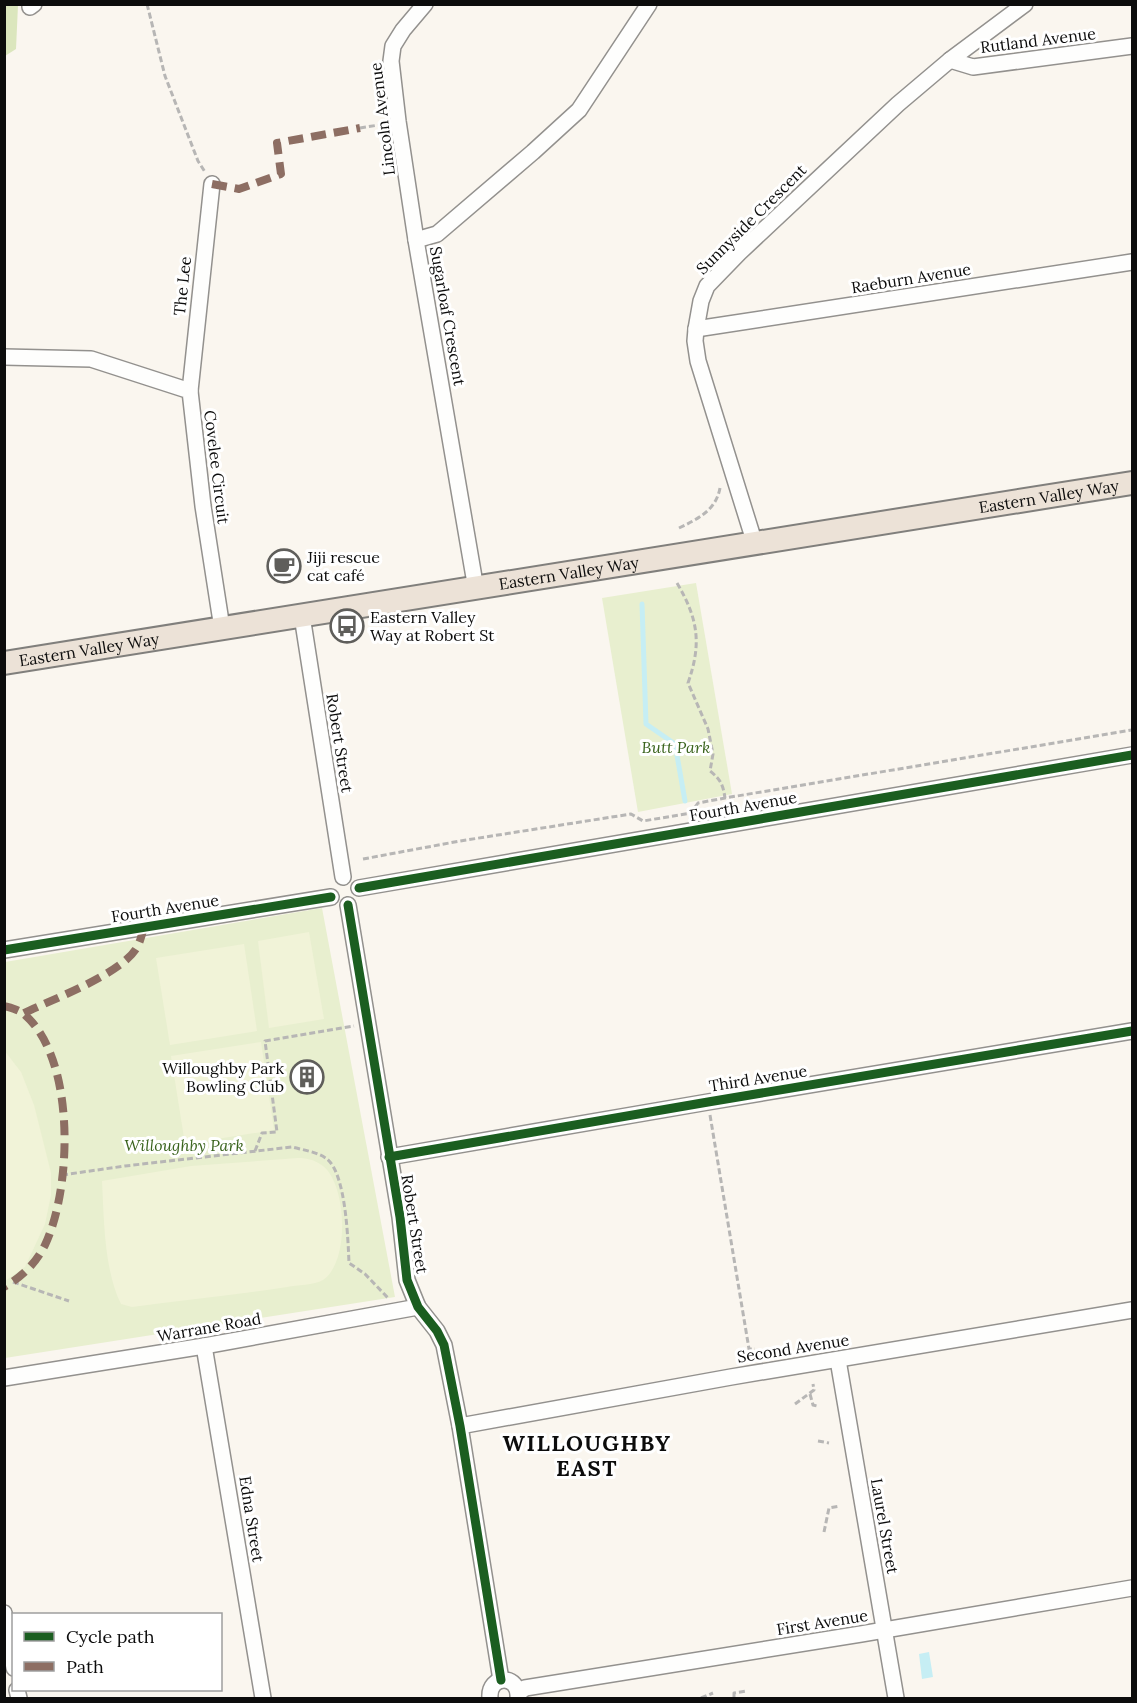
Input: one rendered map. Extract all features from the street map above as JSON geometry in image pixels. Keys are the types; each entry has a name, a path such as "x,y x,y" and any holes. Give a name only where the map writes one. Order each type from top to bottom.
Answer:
{"main road":[{"name":"Eastern Valley Way","path":"4,663 1132,483"}],"street":[{"name":"Lincoln Avenue","path":"416,240 391,61 393,46 425,4"},
{"name":"Sugarloaf Crescent","path":"476,589 416,240 437,234 579,110 649,4"},
{"name":"Sunnyside Crescent","path":"755,544 698,361 694,341 701,301 707,286 898,104 950,60 1025,4"},
{"name":"Rutland Avenue","path":"950,60 973,67 1132,46"},
{"name":"The Lee","path":"190,391 212,184"},
{"name":"Raeburn Avenue","path":"696,329 1132,262"},
{"name":"Covelee Circuit","path":"4,357 91,359 190,391 203,506 222,628"},
{"name":"Robert Street","path":"302,616 343,877"},
{"name":"Fourth Avenue","path":"359,888 1132,755"},
{"path":"343,877 351,878 359,888 356,901 348,905 336,903 331,897 331,886 338,878 343,877"},
{"name":"Fourth Avenue","path":"4,950 331,897"},
{"name":"Robert Street","path":"348,905 400,1216 407,1280 418,1307 437,1331 444,1346 460,1426 501,1680"},
{"name":"Third Avenue","path":"389,1157 708,1101 1132,1031"},
{"name":"Warrane Road","path":"4,1378 204,1346 418,1307"},
{"name":"Second Avenue","path":"460,1426 731,1377 1132,1310"},
{"name":"Edna Street","path":"204,1346 263,1698"},
{"name":"Laurel Street","path":"838,1360 896,1698"},
{"name":"First Avenue","path":"519,1696 525,1688 1132,1588"},
{"path":"4,1614 12,1657"},
{"path":"490,1698 492,1686 501,1680 511,1681 517,1688 519,1696"}],"path":[{"path":"147,4 165,76 198,162 212,184"},
{"path":"360,128 398,121"},
{"path":"679,528 700,518 715,504 720,489 717,478"},
{"path":"677,583 690,607 696,626 698,647 688,683 708,729 712,754 710,771 721,781 725,798"},
{"path":"363,859 631,814 644,821 691,813 698,803 1132,730"},
{"path":"255,1151 262,1134 278,1132 265,1041 367,1024"},
{"path":"708,1101 748,1350 755,1349"},
{"path":"62,1175 292,1147 327,1159 335,1168 339,1179 349,1263 365,1274 390,1300"},
{"path":"13,1282 69,1301"},
{"path":"795,1404 814,1390 813,1384"},
{"path":"810,1394 813,1405 817,1406"},
{"path":"818,1441 829,1443"},
{"path":"824,1532 829,1508 840,1506"},
{"path":"734,1696 734,1693 747,1691"},
{"path":"701,1698 713,1693"}],"green space":[{"path":"4,5 18,5 16,49 5,56"},
{"name":"Butt Park","path":"696,583 732,794 638,812 602,598"},
{"name":"Willoughby Park","path":"322,908 395,1297 5,1358 5,962"},
{"path":"309,932 324,1019 269,1028 258,941"},
{"path":"244,944 257,1031 170,1045 156,958"},
{"path":"261,1042 274,1130 185,1144 171,1056"},
{"path":"4,1050 21,1072 34,1105 51,1173 51,1195 45,1224 25,1267 5,1281"},
{"path":"305,1158 323,1166 337,1189 341,1206 341,1241 338,1257 332,1271 323,1280 305,1285 132,1307 121,1304 115,1291 108,1260 102,1181 191,1166"}],"water":[{"path":"929,1652 933,1677 922,1679 919,1654"}],"waterway":[{"path":"642,604 646,724 675,744 685,801"}],"marked path":[{"path":"212,184 239,189 281,174 277,143 360,128"},
{"path":"24,1013 84,986 115,968 136,949 144,927"},
{"path":"4,1006 23,1013 42,1035 53,1062 61,1093 64,1126 64,1159 54,1221 45,1245 37,1258 17,1279 4,1287"}],"cycle path":[{"path":"359,888 1132,755"},
{"path":"4,950 331,897"},
{"path":"348,905 400,1217 407,1280 418,1307 437,1331 444,1345 460,1426 501,1680"},
{"path":"389,1157 1132,1031"}],"place":[{"name":"Jiji rescue cat café","path":"284,566"},
{"name":"Eastern Valley Way at Robert St","path":"347,626"},
{"name":"Willoughby Park Bowling Club","path":"307,1077"}],"district":[{"name":"WILLOUGHBY EAST","path":"587,1456"}]}
